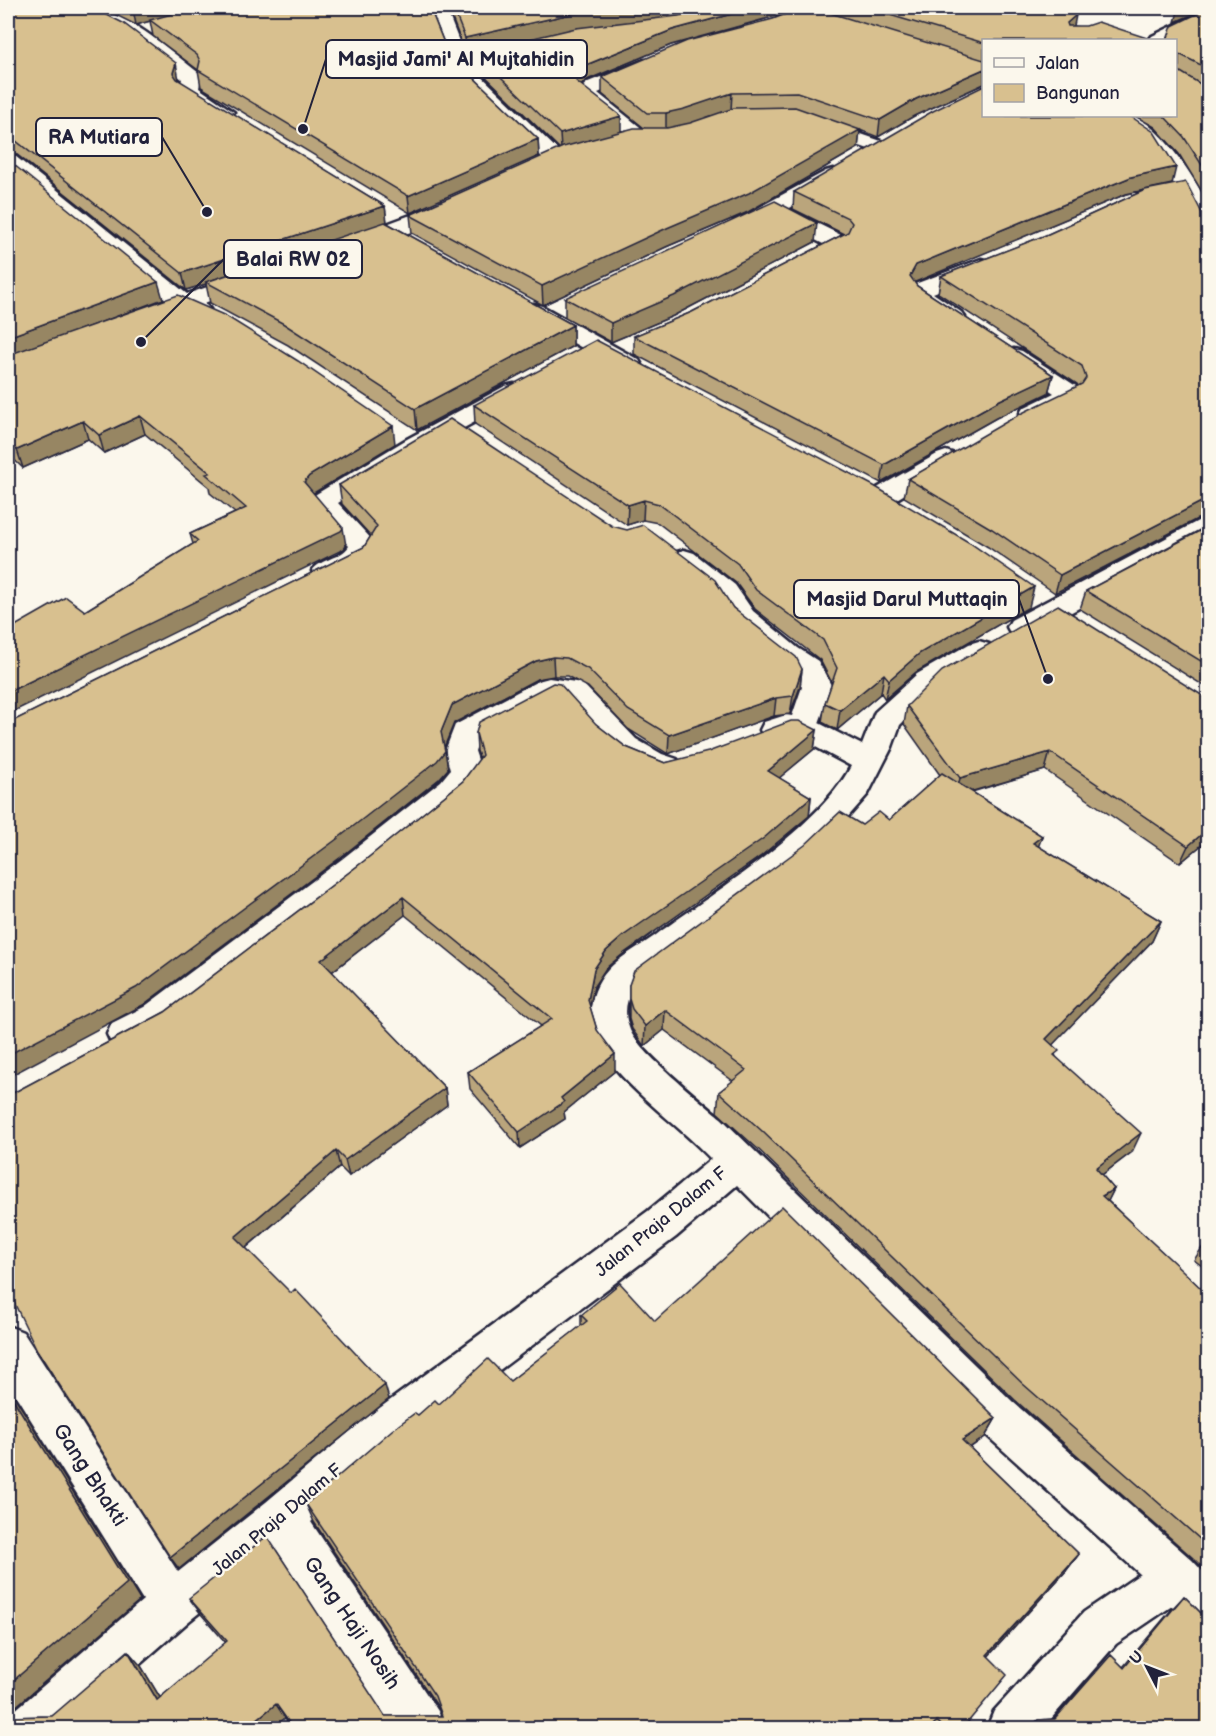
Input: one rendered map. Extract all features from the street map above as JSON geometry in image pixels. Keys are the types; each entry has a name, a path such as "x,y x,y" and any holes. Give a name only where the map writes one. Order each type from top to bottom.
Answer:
{"street":[{"path":"85,8 134,33 192,77 189,90 238,120"},
{"path":"437,8 458,64 565,157 507,182"},
{"path":"716,12 747,9 798,10 852,27"},
{"path":"765,29 798,10"},
{"path":"1160,39 1209,14"},
{"path":"134,33 156,27"},
{"path":"458,64 479,59"},
{"path":"654,138 622,141 636,136 635,131 588,95 595,86 659,59"},
{"path":"796,117 880,147"},
{"path":"1121,117 1137,123 1149,133 1168,156 1177,192 1209,226"},
{"path":"725,234 773,210 899,136"},
{"path":"8,160 183,302 220,319"},
{"path":"336,250 395,223 474,196"},
{"path":"773,210 837,242 809,257"},
{"path":"395,223 421,249"},
{"path":"1000,258 923,289 920,294 1067,391 1064,398 1015,421"},
{"path":"123,324 270,272"},
{"path":"513,299 554,311 603,351 652,376"},
{"path":"303,582 356,556 363,545 322,502 406,438 453,424 534,380"},
{"path":"453,424 481,443"},
{"path":"880,498 964,449"},
{"name":"Jalan Praja Dalam F","path":"31,1728 173,1605 282,1518 381,1433 662,1224 737,1160 708,1130 673,1101 630,1058 613,1037 607,1004 620,980 789,855 828,819 857,786 877,747 886,720 927,681 1055,609 1209,527"},
{"path":"664,544 725,591 743,618 788,655 808,668 817,687 812,706 802,727"},
{"path":"98,1049 158,1017 381,847 452,789 466,772 460,751 466,734 549,688 571,690 609,733 638,755 665,768 695,760"},
{"path":"746,741 786,726 802,727 869,762"},
{"path":"737,1160 998,1417 1176,1576 1209,1610"},
{"name":"Gang Bhakti","path":"8,1346 173,1605"},
{"name":"Gang Haji Nosih","path":"282,1518 421,1728"},
{"path":"1011,1728 1100,1628 1176,1576"}],"building":[{"path":"8,8 93,8 123,23 176,63 173,73 177,79 385,206 182,273 8,136"},
{"path":"193,8 430,8 448,53 538,139 408,196 198,70 200,61 197,55 150,20"},
{"path":"453,8 620,8 575,13 465,38"},
{"path":"708,8 754,8 672,30 586,65 580,70 576,81 621,116 560,134 475,52 576,28 678,16"},
{"path":"802,8 814,8 982,59 982,70 916,99 880,120 797,92 732,93 684,109 666,113 647,113 602,77 687,41 773,19"},
{"path":"866,8 1054,8 1076,15 1067,23 1068,26 1086,26 1098,22 1150,39 982,39 982,42"},
{"path":"1209,8 1209,69 1179,54 1179,71 1209,88 1209,176 1184,137 1165,117 1177,117 1177,39 1167,39 1172,26"},
{"path":"982,87 982,117 1132,117 1154,132 1176,167 1131,177 916,265 910,276 917,286 1053,375 1000,400 884,465 634,336 692,312 848,232 852,223 848,218 794,192 933,111"},
{"path":"795,107 860,130 749,193 542,286 410,215 563,147 634,128 667,128 690,123 734,108"},
{"path":"8,160 158,282 8,337"},
{"path":"1186,182 1203,215 1209,215 1209,500 1203,501 1060,575 992,529 908,479 1020,414 1082,384 1086,378 1082,366 941,276 1046,235 1145,190"},
{"path":"775,201 817,223 674,296 611,323 565,298"},
{"path":"385,222 573,325 415,409 284,324 206,282"},
{"path":"178,295 226,316 298,361 393,426 309,476 304,482 343,528 341,531 8,692 8,630 66,597 85,611 198,541 190,534 246,508 206,474 210,473 140,416 99,435 83,421 17,450 8,442 8,355"},
{"path":"596,340 874,486 970,543 1034,587 920,653 889,680 884,674 840,710 825,703 837,668 823,640 756,590 738,564 659,504 644,500 628,505 474,405"},
{"path":"450,419 612,526 627,530 643,525 715,580 733,608 796,657 802,669 793,696 776,698 669,735 628,710 588,669 567,658 553,657 536,661 452,705 441,732 445,751 437,761 337,839 136,988 8,1055 8,722 364,547 377,526 339,485"},
{"path":"1209,526 1209,666 1086,591"},
{"path":"1058,605 1203,696 1209,697 1209,828 1188,846 1050,752 960,778 907,706 942,671"},
{"path":"553,683 560,684 596,724 626,747 665,763 708,752 791,721 799,721 817,730 768,771 811,797 764,838 623,936 606,951 594,969 588,1000 597,1030 615,1054 561,1098 564,1102 519,1132 468,1072 552,1019 403,897 321,960 445,1088 345,1160 336,1151 235,1237 291,1293 295,1289 385,1385 170,1557 37,1350 8,1290 8,1095 165,1012 364,861 463,781 482,755 476,733 479,722"},
{"path":"942,773 1042,836 1033,843 1161,921 1046,1039 1059,1051 1054,1055 1141,1133 1096,1168 1114,1189 1102,1196 1209,1296 1209,1547 1023,1384 719,1092 746,1070 665,1010 645,1026 632,1009 629,985 634,971 805,845 840,812 862,825 879,812 889,820"},
{"path":"782,1206 996,1418 962,1440 1079,1554 987,1655 1007,1675 963,1728 944,1728 937,1721 930,1728 293,1728 276,1704 246,1728 8,1728 8,1717 52,1716 128,1651 157,1700 227,1641 189,1598 267,1536 385,1716 442,1716 435,1696 306,1504 392,1430 415,1413 418,1415 435,1400 439,1404 488,1359 510,1381 587,1321 581,1315 620,1283 655,1321"},
{"path":"8,1391 127,1583 8,1685"},
{"path":"1184,1596 1204,1616 1209,1617 1209,1728 1038,1728 1034,1725 1038,1720 1055,1719 1111,1655 1124,1668"}],"place":[{"name":"Masjid Jami' Al Mujtahidin","path":"303,129"},
{"name":"RA Mutiara","path":"207,212"},
{"name":"Balai RW 02","path":"141,342"},
{"name":"Masjid Darul Muttaqin","path":"1048,679"}]}
